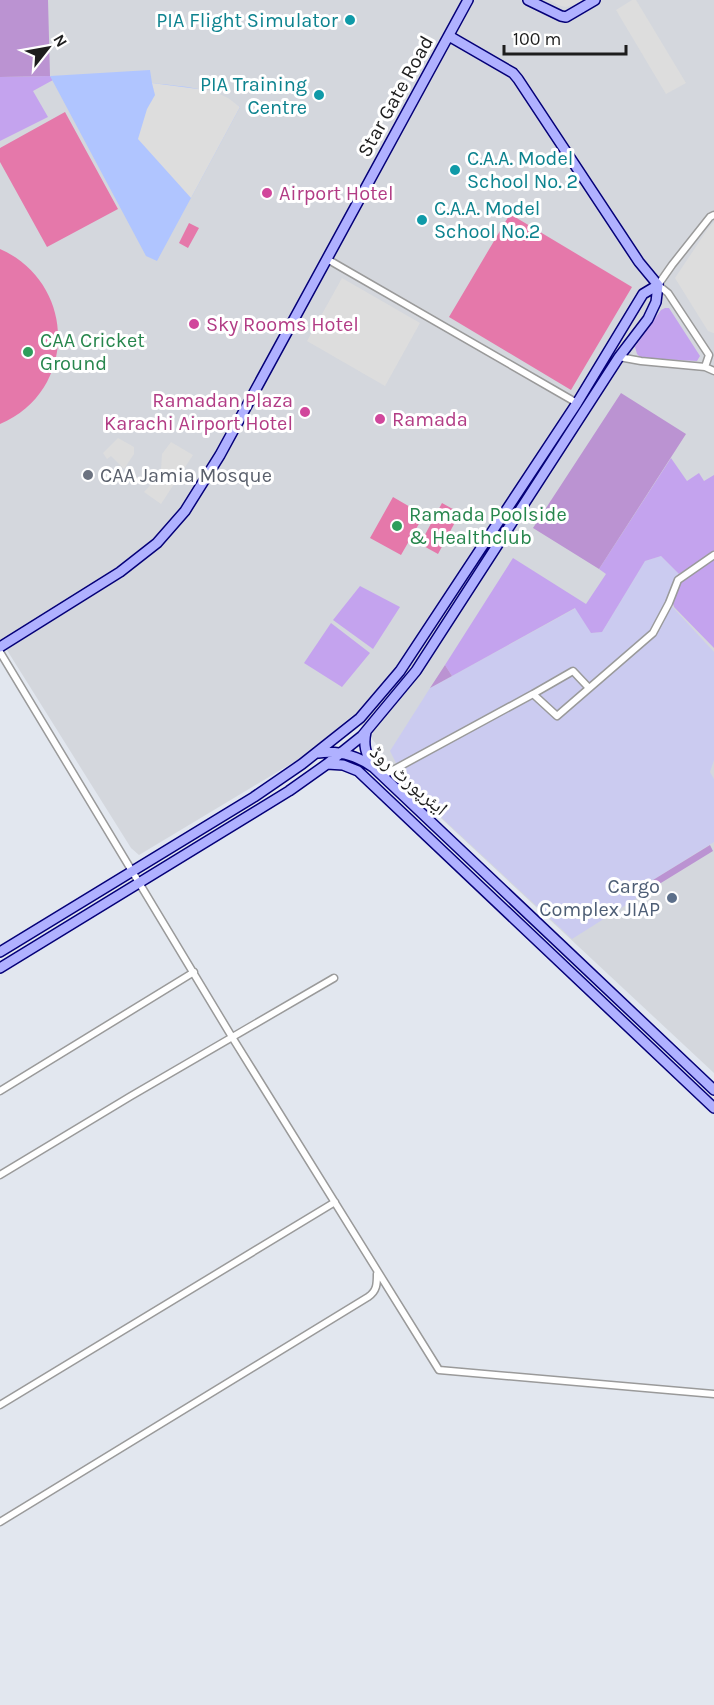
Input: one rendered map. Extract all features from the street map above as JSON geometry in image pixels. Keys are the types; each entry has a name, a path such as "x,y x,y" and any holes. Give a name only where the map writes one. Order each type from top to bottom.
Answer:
{"main road":[{"name":"Star Gate Road","path":"0,646 120,572 158,543 185,511 220,455 468,0"},
{"path":"528,0 566,17 595,0"},
{"path":"0,968 290,790 327,764 367,730 416,671 619,357 648,319 656,303 658,285 639,262 518,79 513,73 449,36"},
{"path":"0,952 254,796 316,753 360,718 400,672 577,403 643,294 658,285"},
{"path":"550,444 559,451"},
{"path":"497,524 507,531"},
{"path":"358,771 354,742 360,718"},
{"path":"367,730 366,753 373,767"},
{"name":"ایئرپورٹ روڈ","path":"316,753 342,752 355,756 373,767 714,1090"},
{"path":"327,764 343,765 358,771"},
{"name":"ایئرپورٹ روڈ","path":"358,771 714,1107"}],"street":[{"path":"705,367 709,356 668,293 658,285 672,264 714,215"},
{"path":"327,259 577,403"},
{"path":"619,357 705,367 714,371"},
{"path":"533,694 557,716 653,633 678,580 714,555"},
{"path":"0,652 232,1037 439,1370 714,1394"},
{"path":"382,776 573,671 589,688"},
{"path":"0,1091 194,972"},
{"path":"0,1175 333,978"},
{"path":"0,1405 335,1202"},
{"path":"0,1522 368,1297 377,1287 377,1272"}],"shaded area":[{"path":"0,0 714,0 714,1073 399,779 380,749 353,715 304,756 139,855 131,848 0,639"},
{"path":"0,0 48,0 50,76 0,77"},
{"path":"549,0 583,0 565,7"},
{"path":"636,0 686,83 666,94 616,10"},
{"path":"50,76 53,80 33,91 48,117 0,141 0,77"},
{"path":"152,83 213,91 240,107 191,198 138,139 147,109 155,95"},
{"path":"65,112 118,209 47,247 0,162 0,148"},
{"path":"510,214 632,287 571,390 449,317"},
{"path":"714,222 713,333 708,331 675,278"},
{"path":"189,223 199,228 188,248 179,243"},
{"name":"CAA Cricket Ground","path":"0,249 25,265 43,286 54,311 58,337 55,363 44,388 26,408 0,424"},
{"path":"342,278 420,323 385,386 307,341"},
{"path":"669,308 700,356 697,361 641,358 637,354 635,347 661,310"},
{"path":"621,393 686,434 599,569 533,528"},
{"path":"118,438 134,447 134,454 124,469 111,456 107,459 103,453"},
{"path":"171,442 193,455 161,504 144,492 161,470 162,454"},
{"path":"671,458 687,481 699,473 704,481 714,475 714,552 679,574 661,556 645,561 602,632 591,633 575,608 452,676 445,665 513,558 586,604 606,574 599,569"},
{"name":"Ramada Poolside & Healthclub","path":"393,497 424,515 401,555 370,538"},
{"path":"442,503 460,513 438,554 420,544"},
{"path":"661,556 679,574 667,601 714,652 714,760 710,772 714,779 714,842 653,880 656,886 572,939 400,779 400,771 390,751 430,688 576,608 591,633 602,632 645,561"},
{"path":"714,558 714,648 674,607 673,599 679,585 686,578"},
{"path":"360,586 400,607 373,649 333,620"},
{"path":"331,623 370,653 342,687 304,663"},
{"path":"445,665 452,676 430,688"},
{"path":"710,845 713,851 656,886 653,880"}],"sand":[{"path":"150,70 152,83 209,92 230,100 240,107 157,261 146,256 50,76"}],"place":[{"name":"PIA Flight Simulator","path":"350,20"},
{"name":"PIA Training Centre","path":"319,95"},
{"name":"C.A.A. Model School No. 2","path":"455,170"},
{"name":"Airport Hotel","path":"267,193"},
{"name":"C.A.A. Model School No.2","path":"422,220"},
{"name":"Sky Rooms Hotel","path":"194,324"},
{"name":"CAA Cricket Ground","path":"28,352"},
{"name":"Ramadan Plaza Karachi Airport Hotel","path":"305,412"},
{"name":"Ramada","path":"380,419"},
{"name":"CAA Jamia Mosque","path":"88,475"},
{"name":"Ramada Poolside & Healthclub","path":"397,526"},
{"name":"Cargo Complex JIAP","path":"672,898"}]}
